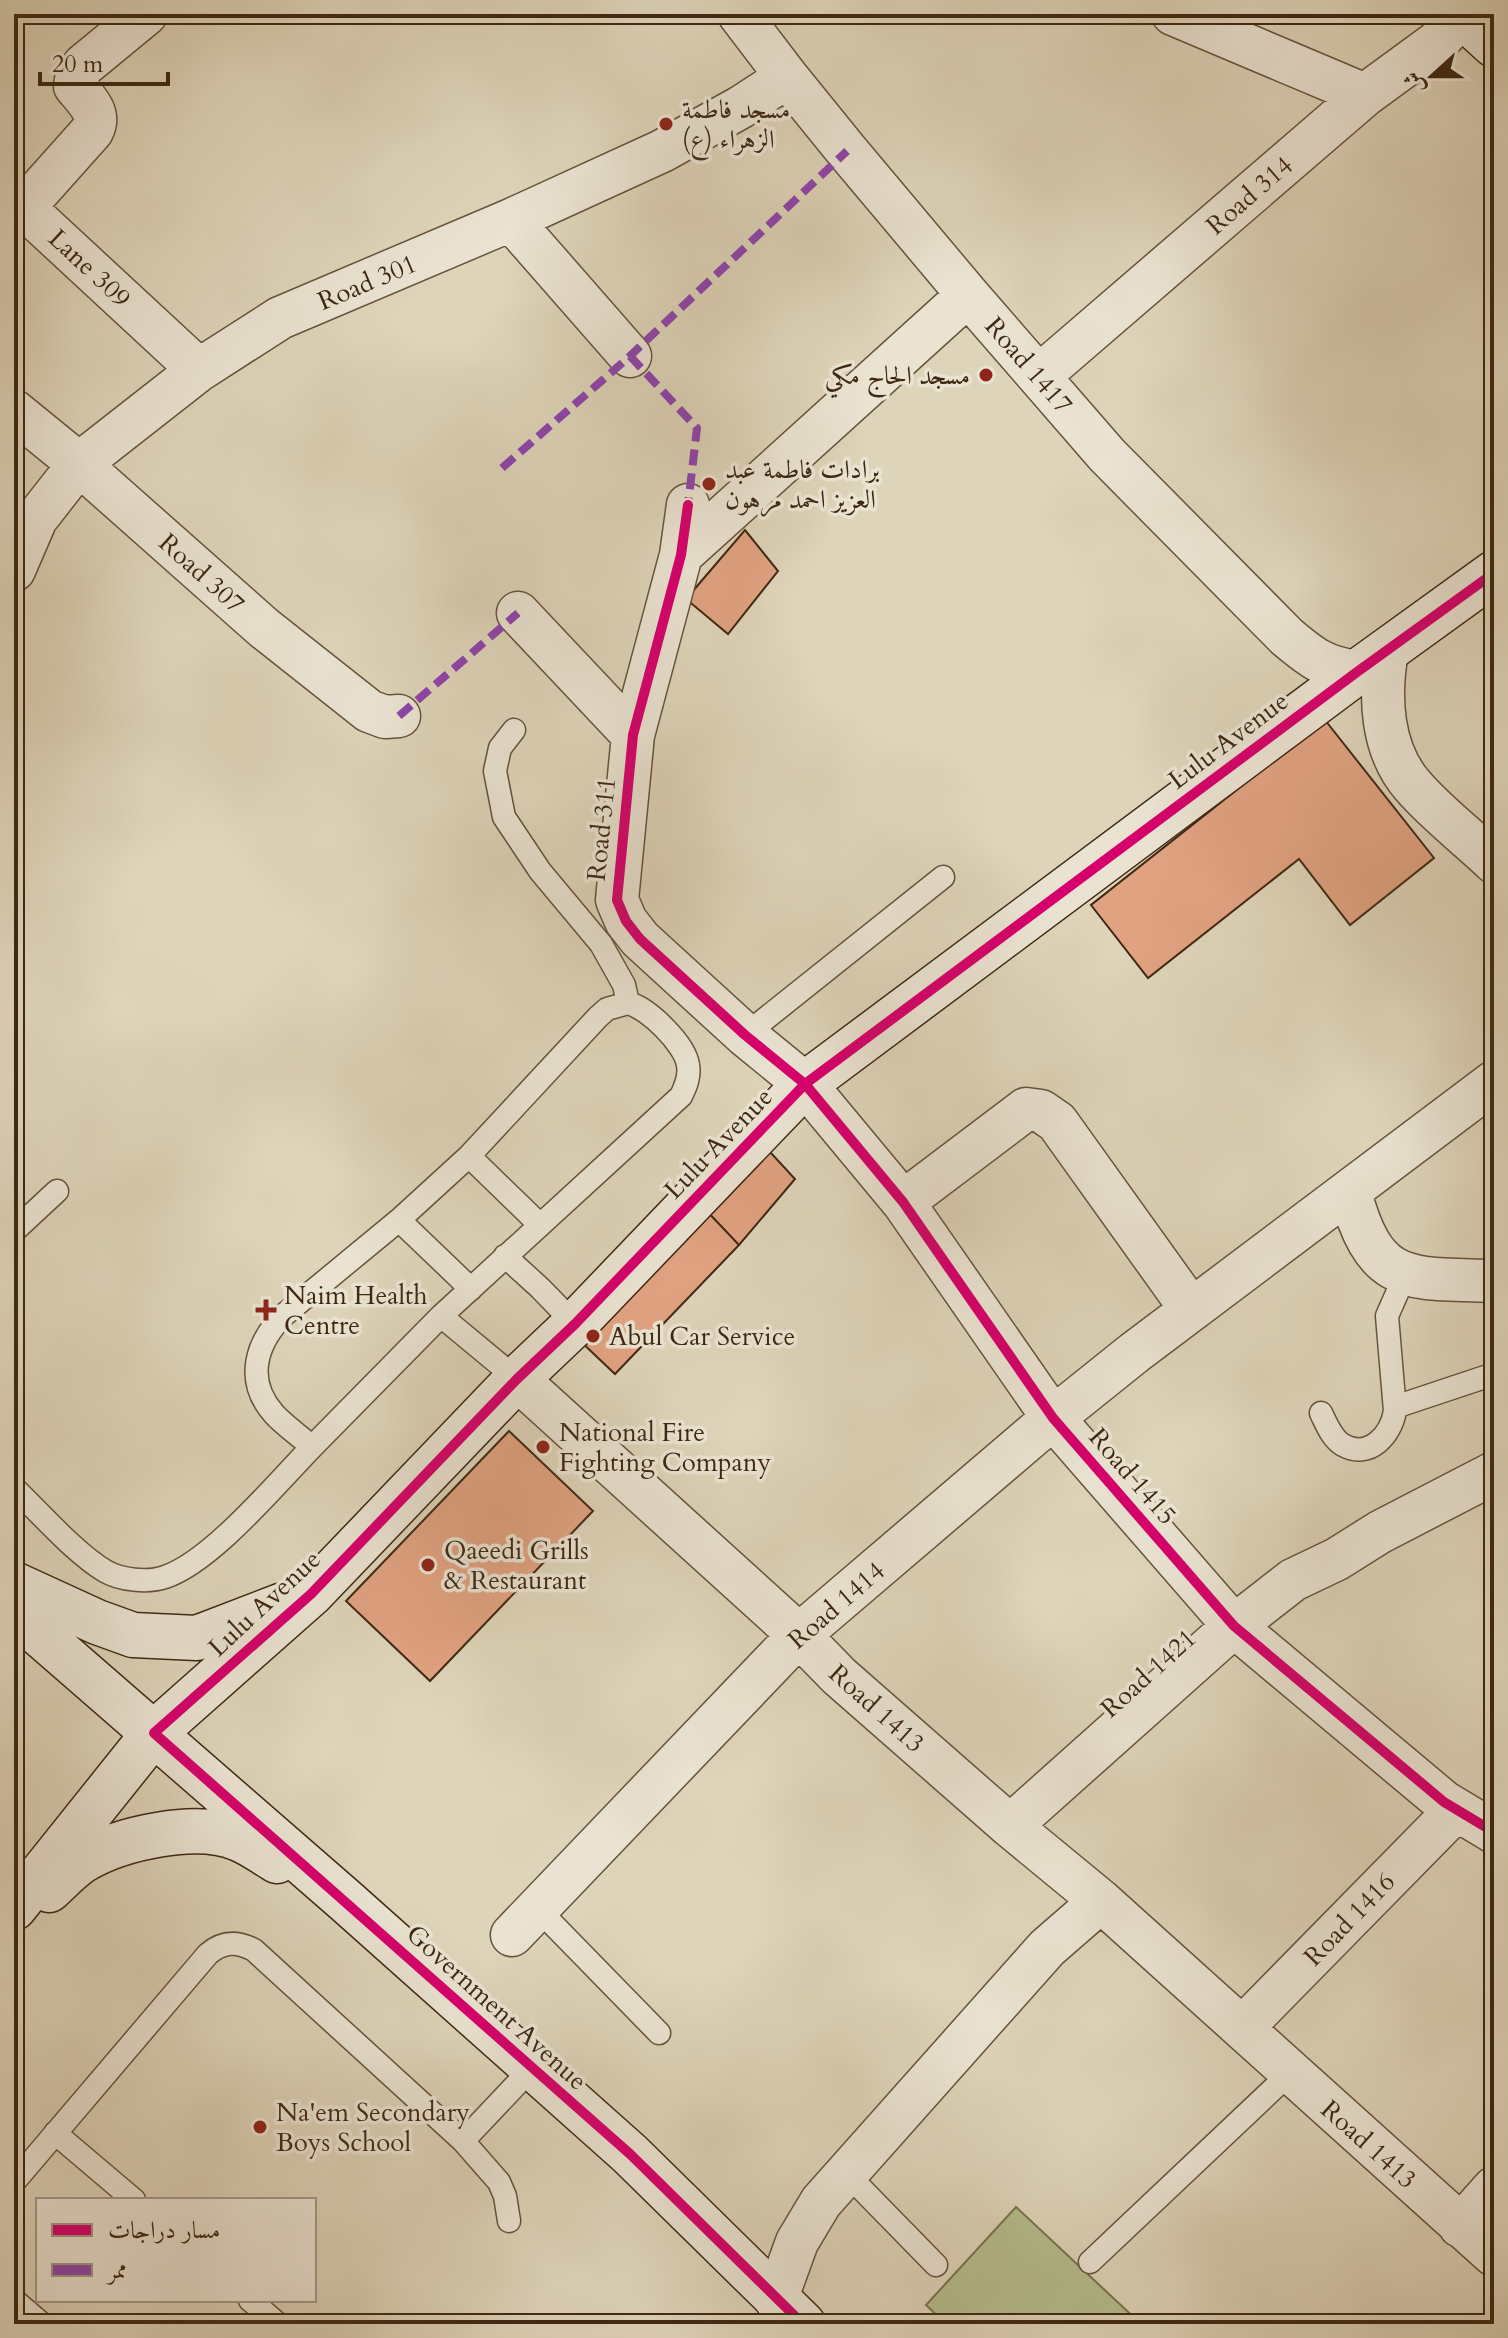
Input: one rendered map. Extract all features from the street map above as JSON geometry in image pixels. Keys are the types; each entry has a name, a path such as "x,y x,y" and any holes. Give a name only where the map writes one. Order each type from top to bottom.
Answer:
{"street":[{"name":"Lane 309","path":"146,14 77,74 75,86 95,111 97,122 34,196 30,207 35,218 199,370"},
{"name":"Road 1417","path":"739,14 787,77 968,295 1107,455 1287,637 1318,662 1336,669 1372,662"},
{"path":"1177,15 1365,95"},
{"name":"Road 314","path":"1039,376 1365,95 1436,43 1472,25"},
{"name":"Road 301","path":"14,570 36,519 79,464 199,370 280,318 511,220 662,151 787,77"},
{"path":"511,220 630,356"},
{"path":"681,555 968,295"},
{"name":"Road 307","path":"14,411 79,464 264,628 369,711 385,717 399,716"},
{"name":"Road 311","path":"688,505 681,555 633,735 617,900 626,921 640,939 745,1035 805,1084"},
{"name":"Lulu Avenue","path":"14,1908 154,1733 311,1594 805,1084 1494,573"},
{"path":"518,613 633,735"},
{"path":"1372,662 1383,676 1385,723 1399,768 1413,786 1494,862"},
{"name":"Road 1414","path":"524,1922 799,1635 1053,1418 1191,1309 1494,1082"},
{"name":"Road 1415","path":"805,1084 903,1202 1053,1418 1234,1626 1455,1811 1494,1832"},
{"path":"903,1202 1026,1109 1041,1111 1057,1122 1191,1309"},
{"path":"1350,1192 1358,1224 1376,1255 1389,1266 1405,1275 1422,1278 1494,1281"},
{"name":"Road 1413","path":"517,1379 799,1635 839,1676 1101,1901 1494,2255"},
{"name":"Road 1421","path":"1010,1826 1234,1626 1293,1580 1494,1473"},
{"path":"14,1584 133,1635 197,1638 311,1594"},
{"name":"Government Avenue","path":"14,1612 630,2154 790,2312"},
{"name":"Road 1416","path":"1242,2028 1455,1811"},
{"path":"14,1921 81,1862 119,1844 158,1834 196,1831 238,1838 346,1901"},
{"path":"790,2312 797,2242 821,2202 1047,1948 1101,1901"},
{"path":"1460,2226 1494,2188"}],"lane":[{"path":"514,730 500,748 495,771 504,817 540,871 601,944 624,985 628,1003"},
{"path":"745,1035 943,877"},
{"path":"14,1488 108,1573 145,1580 165,1577 199,1558 228,1532 312,1447 441,1316 681,1096 689,1066 681,1047 639,1006 628,1003 607,1009 469,1156 399,1220 272,1327 262,1343 257,1361 258,1380 264,1398 274,1414 312,1447"},
{"path":"469,1156 539,1224"},
{"path":"14,1231 57,1191"},
{"path":"399,1220 471,1289"},
{"path":"505,1256 575,1324"},
{"path":"1321,1413 1334,1437 1343,1446 1355,1449 1367,1447 1387,1435 1393,1424 1395,1407 1387,1316 1405,1275"},
{"path":"441,1316 517,1379"},
{"path":"1395,1407 1494,1374"},
{"path":"524,1922 659,2033"},
{"path":"14,2182 208,1954 218,1946 243,1944 254,1950 463,2141 499,2182 509,2221"},
{"path":"463,2141 532,2068"},
{"path":"1090,2262 1290,2073"},
{"path":"55,2133 132,2198"},
{"path":"847,2174 936,2265"},
{"path":"14,2300 42,2324"},
{"path":"252,2302 278,2324"}],"green space":[{"path":"1016,2207 1141,2324 946,2324 926,2305"}],"building":[{"path":"745,530 778,571 728,634 686,599"},
{"path":"1325,720 1434,858 1350,925 1299,859 1148,978 1091,905"},
{"path":"760,1141 795,1179 739,1245 703,1207"},
{"path":"703,1207 739,1245 615,1374 578,1339"},
{"path":"509,1431 593,1511 430,1681 346,1601"}],"marked path":[{"path":"502,468 630,356 847,151"},
{"path":"630,356 697,428 688,505"},
{"path":"399,716 518,613"}],"cycle path":[{"path":"688,505 681,555 633,735 617,900 626,921 640,939 745,1035 805,1084 903,1202 1053,1418 1234,1626 1444,1802 1494,1832"},
{"path":"803,2324 630,2154 154,1733 311,1594 805,1084 1494,573"}],"place":[{"name":"مسجد فاطمة الزهراء (ع)","path":"666,124"},
{"name":"مسجد الحاج مكي","path":"986,375"},
{"name":"برادات فاطمة عبد العزيز احمد مرهون","path":"709,484"},
{"name":"Naim Health Centre","path":"266,1310"},
{"name":"Abul Car Service","path":"593,1336"},
{"name":"National Fire Fighting Company","path":"543,1447"},
{"name":"Qaeedi Grills & Restaurant","path":"428,1565"},
{"name":"Na'em Secondary Boys School","path":"260,2127"}]}
